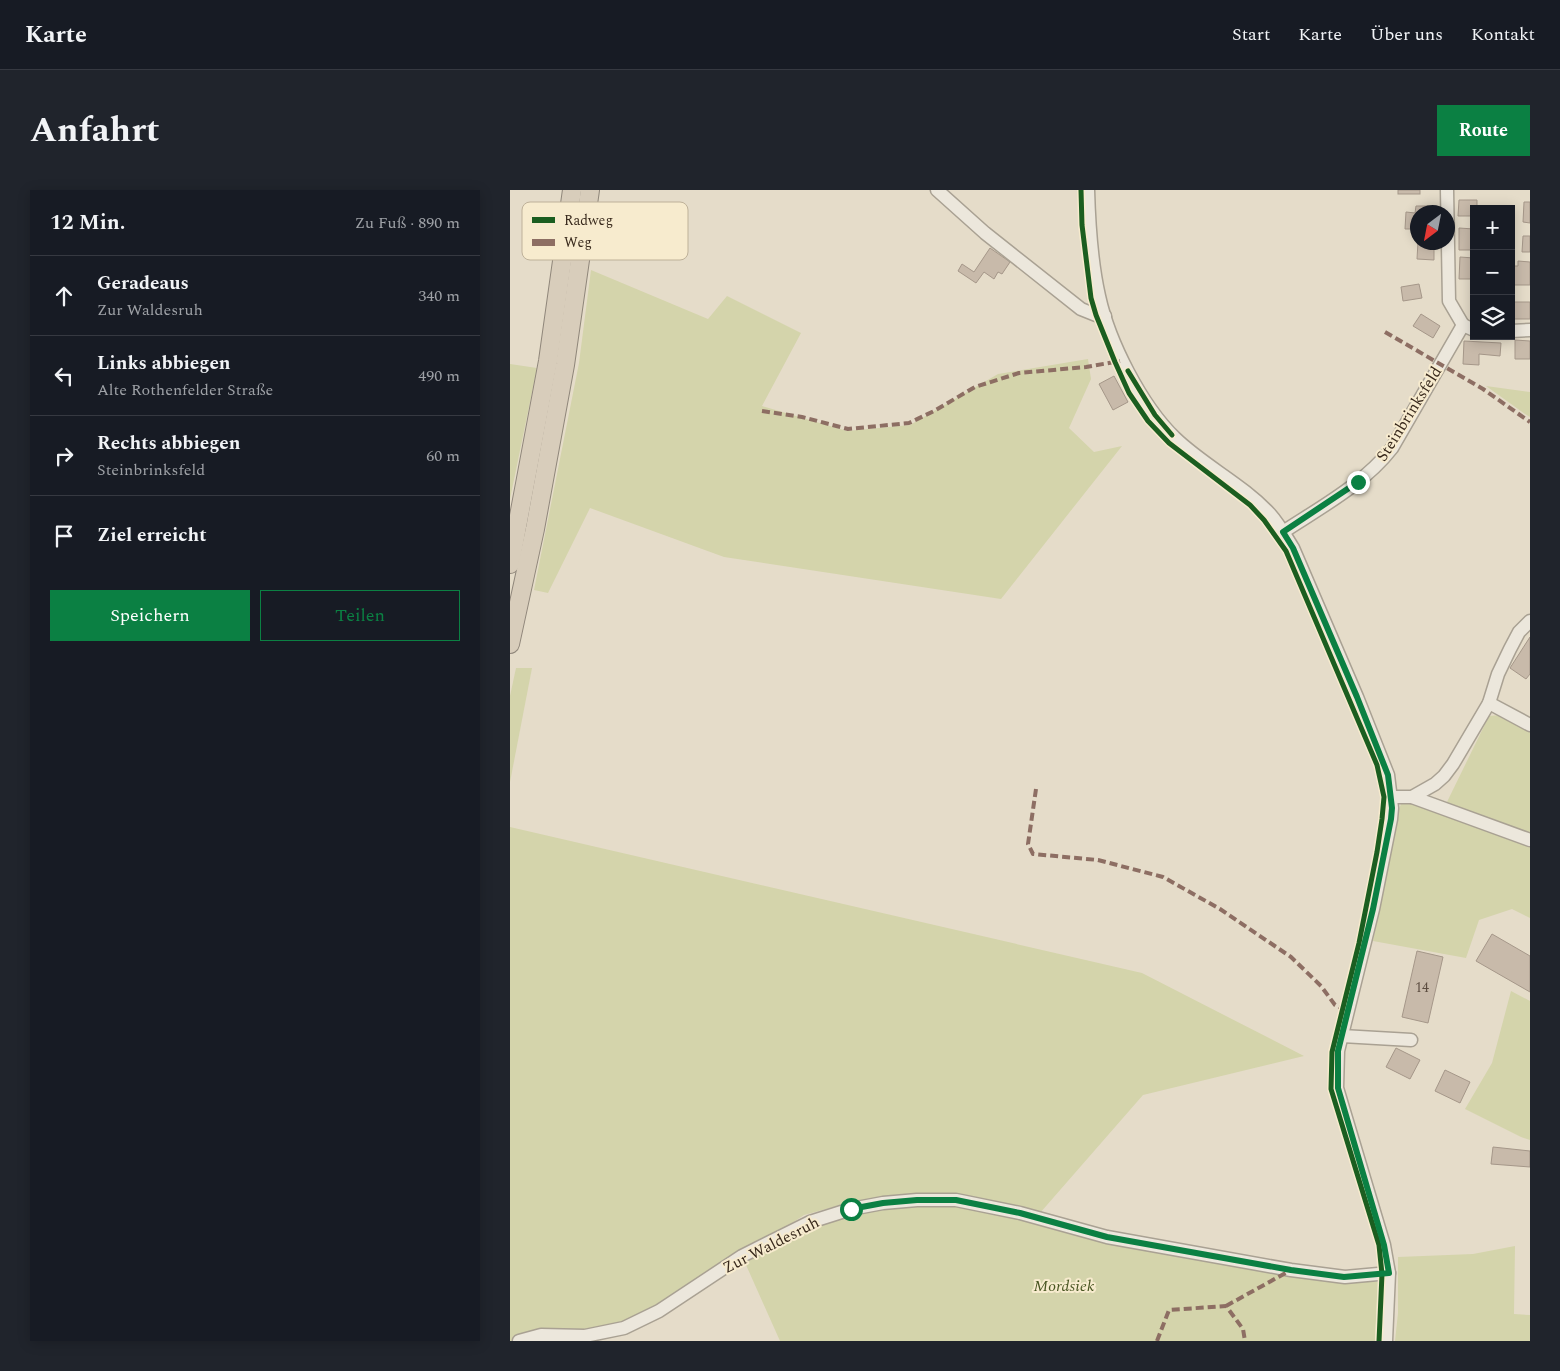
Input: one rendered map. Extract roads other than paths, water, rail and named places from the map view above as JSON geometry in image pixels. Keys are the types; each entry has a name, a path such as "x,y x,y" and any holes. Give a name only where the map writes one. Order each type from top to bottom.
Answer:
{"highway":[{"path":"510,564 548,361 562,260"},
{"path":"510,644 535,530 565,365 580,260"}],"street":[{"path":"937,190 985,233 1081,309 1096,316 1105,316"},
{"path":"1088,190 1089,225 1099,296 1122,361 1155,414 1175,438 1271,514 1283,532 1293,548 1357,697 1388,775 1391,819 1380,874 1338,1051 1338,1088 1384,1245 1389,1273 1386,1341"},
{"path":"1447,190 1449,300 1468,328"},
{"name":"Steinbrinksfeld","path":"1283,532 1358,482 1379,464 1392,448 1468,328"},
{"path":"1515,331 1530,330"},
{"path":"1412,797 1435,784 1453,764 1490,703 1498,674 1519,632 1530,622"},
{"path":"1490,703 1530,725"},
{"path":"1390,797 1412,797 1530,840"},
{"path":"1342,1036 1410,1040"},
{"name":"Zur Waldesruh","path":"519,1341 541,1335 585,1336 624,1328 659,1311 742,1256 810,1222 851,1209 883,1203 917,1200 956,1200 1020,1213 1107,1237 1291,1270 1344,1277 1389,1273"}],"park label":[{"name":"Mordsiek","path":"1064,1286"}]}
